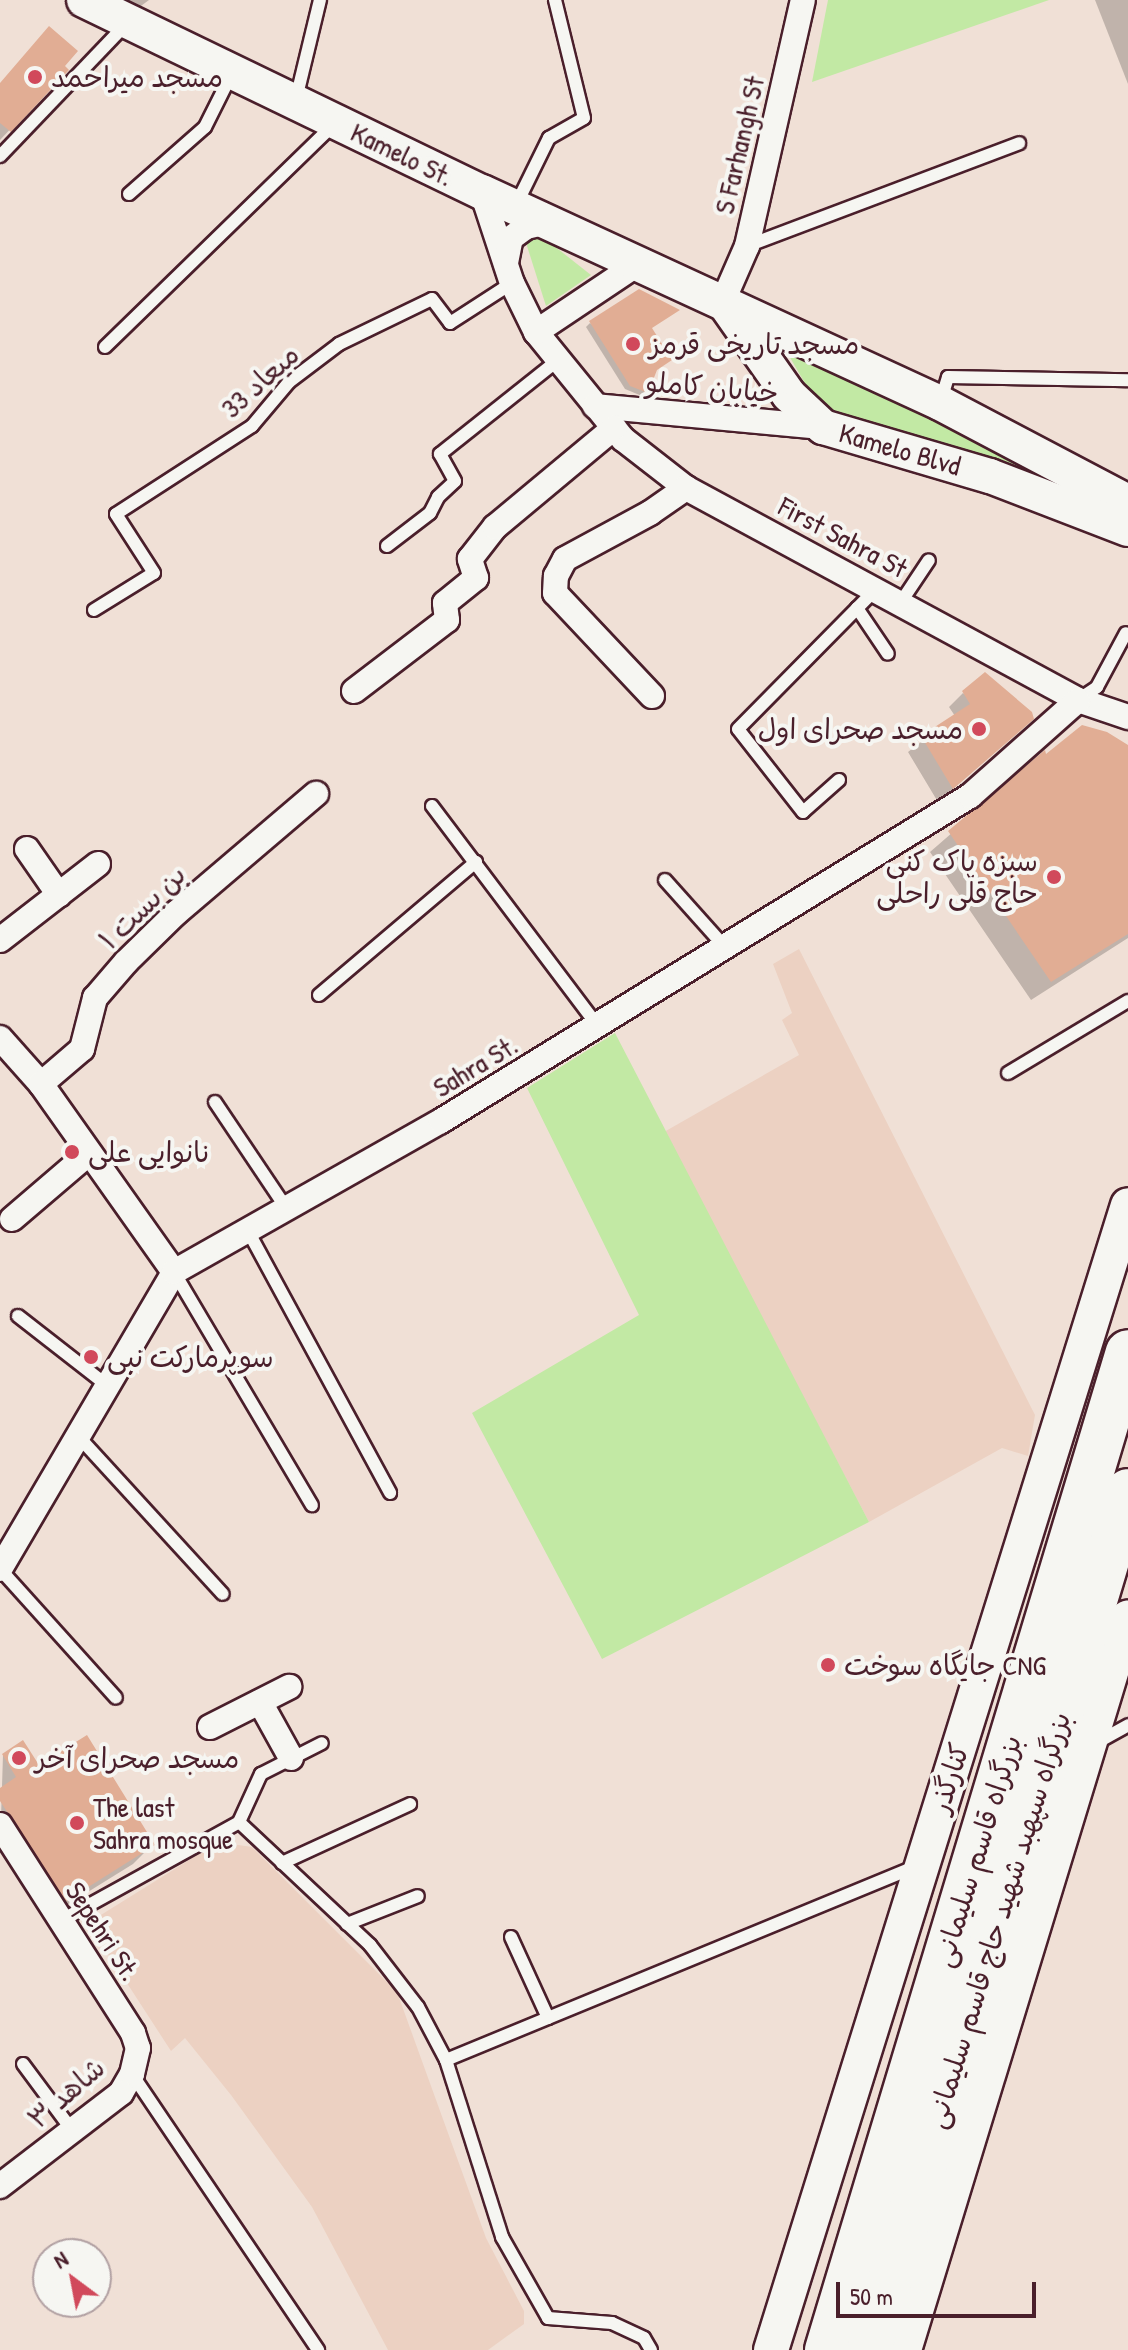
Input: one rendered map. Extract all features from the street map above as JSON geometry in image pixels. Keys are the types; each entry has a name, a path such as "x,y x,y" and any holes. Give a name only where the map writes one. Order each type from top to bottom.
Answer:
{"highway":[{"name":"بزرگراه قاسم سلیمانی","path":"827,2350 1128,1352"},
{"name":"بزرگراه سپهبد شهید حاج قاسم سلیمانی","path":"869,2350 1128,1491"}],"street":[{"name":"Kamelo St.","path":"84,0 482,192 723,301"},
{"name":"S Farhangh St","path":"723,301 747,246 803,0"},
{"name":"First Sahra St","path":"482,192 509,273 536,332 614,428 686,488 1078,700 1128,717"},
{"path":"509,273 511,238 526,227 548,222"},
{"path":"536,332 639,263"},
{"name":"Kamelo Blvd","path":"723,301 940,403 1123,496"},
{"name":"Kamelo Blvd","path":"723,301 789,395 823,427 990,476 1128,529"},
{"name":"خیابان کاملو","path":"595,406 823,427"},
{"path":"354,691 447,620 445,603 476,578 470,559 495,527 614,428"},
{"path":"652,696 555,593 556,576 565,559 650,513 686,488"},
{"name":"Sahra St.","path":"174,1272 598,1026 970,796 1078,700"},
{"name":"بن بست ۱","path":"41,1084 82,1049 95,998 126,962 176,913 316,794"},
{"path":"27,849 59,895"},
{"path":"3,932 59,895 98,864"},
{"path":"0,1038 41,1084 174,1272 0,1569"},
{"path":"12,1219 89,1153"},
{"name":"کنارگذر","path":"771,2350 1128,1205"},
{"path":"904,2350 1128,1617"},
{"path":"210,1727 289,1687"},
{"path":"260,1702 291,1758"},
{"name":"Sepehri St.","path":"0,1825 133,2033 138,2048 132,2074"},
{"name":"شاهد ۳","path":"0,2186 121,2093 132,2074"}],"lane":[{"path":"295,102 320,0"},
{"path":"515,207 549,138 584,118 555,0"},
{"path":"0,156 128,21"},
{"path":"129,194 205,127 233,72"},
{"path":"105,347 336,122"},
{"path":"747,246 1019,143"},
{"name":"میعاد 33","path":"94,610 154,573 116,514 252,426 289,382 339,344 432,299 450,323 509,273"},
{"path":"387,546 430,513 438,497 455,481 440,454 557,361"},
{"path":"940,403 948,377 1128,380"},
{"path":"901,602 929,560"},
{"path":"839,780 803,812 738,729 876,589"},
{"path":"857,608 888,654"},
{"path":"1078,700 1097,687 1126,633"},
{"path":"432,806 598,1026"},
{"path":"319,995 476,862"},
{"path":"665,880 725,947"},
{"path":"1008,1073 1128,1001"},
{"path":"215,1102 287,1209"},
{"path":"248,1231 390,1493"},
{"path":"174,1272 312,1505"},
{"path":"18,1316 108,1386"},
{"path":"78,1436 223,1594"},
{"path":"0,1569 116,1698"},
{"path":"1087,1749 1128,1725"},
{"path":"60,1921 239,1822 261,1774 322,1743"},
{"path":"282,1863 410,1804"},
{"path":"239,1822 370,1945 418,2007 446,2060 502,2237 548,2318 612,2323 644,2338 651,2350"},
{"path":"446,2060 921,1865"},
{"path":"347,1924 418,1896"},
{"path":"511,1937 548,2018"},
{"path":"23,2064 72,2130"},
{"path":"132,2074 318,2350"}],"shaded area":[{"path":"799,949 1035,1415 1028,1456 1002,1448 869,1522 664,1132 799,1055 782,1020 792,1013 773,964"},
{"path":"218,1842 252,1847 397,1992 486,2238 524,2311 524,2324 488,2350 388,2350 312,2207 231,2095 185,2038 171,2051 88,1923"}],"green space":[{"path":"828,0 1049,0 812,82"},
{"path":"539,234 591,275 546,306 527,246 528,240"},
{"path":"788,354 840,371 1092,497 1021,469 821,411"},
{"path":"615,1033 869,1522 602,1659 472,1413 639,1315 527,1088"}],"building":[{"name":"مسجد میراحمد","path":"49,26 78,51 65,66 69,70 11,132 0,123 0,83"},
{"name":"مسجد تاریخی قرمز","path":"639,289 680,310 652,328 672,360 657,370 648,393 630,386 589,321"},
{"name":"مسجد صحرای اول","path":"985,672 1032,712 1034,719 953,789 921,736 970,704 962,691"},
{"name":"سبزه پاک کنی حاج قلی راحلی","path":"1082,725 1107,732 1128,745 1128,934 1051,982 948,831 1045,750 1046,754"},
{"name":"The last Sahra mosque","path":"87,1735 155,1845 66,1901 0,1801 0,1788 16,1777 2,1754 23,1740 39,1765"}],"place":[{"name":"مسجد میراحمد","path":"35,77"},
{"name":"مسجد تاریخی قرمز","path":"633,344"},
{"name":"مسجد صحرای اول","path":"979,729"},
{"name":"سبزه پاک کنی حاج قلی راحلی","path":"1054,877"},
{"name":"نانوایی علی","path":"72,1152"},
{"name":"سوپرمارکت نبی","path":"91,1357"},
{"name":"جایگاه سوخت CNG","path":"828,1665"},
{"name":"مسجد صحرای آخر","path":"19,1758"},
{"name":"The last Sahra mosque","path":"77,1823"}]}
